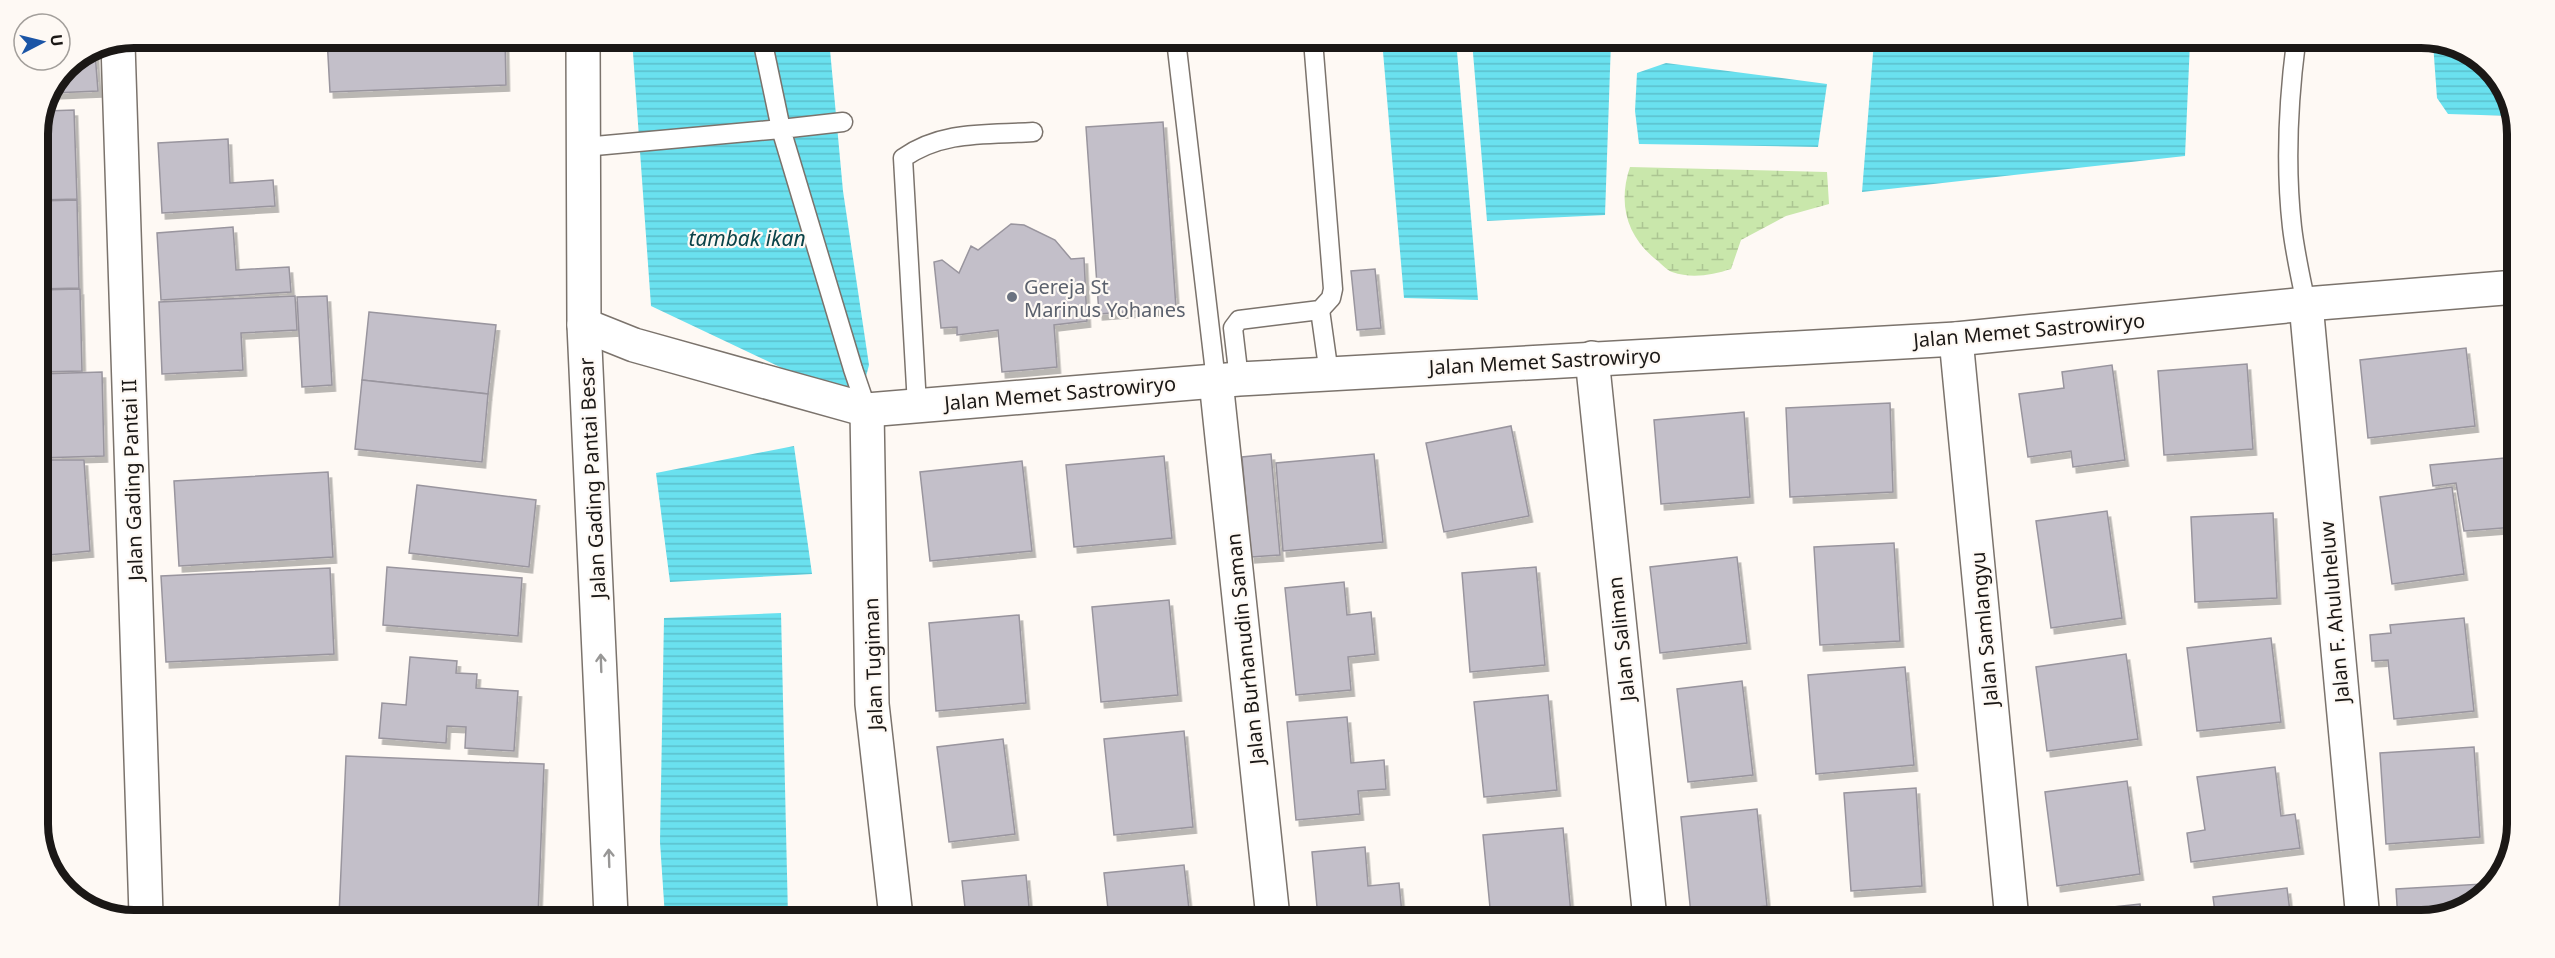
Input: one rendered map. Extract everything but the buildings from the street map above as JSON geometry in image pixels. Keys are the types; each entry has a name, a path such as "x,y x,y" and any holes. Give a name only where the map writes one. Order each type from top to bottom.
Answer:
{"street":[{"name":"Jalan Gading Pantai Besar","path":"583,48 584,325 611,910"},
{"name":"Jalan Gading Pantai II","path":"118,50 146,910"},
{"name":"Jalan Memet Sastrowiryo","path":"584,325 634,345 867,410 1227,380 1956,339 2306,304 2507,288"},
{"name":"Jalan F. Ahuluheluw","path":"2306,304 2362,910"},
{"name":"Jalan Samlangyu","path":"1956,339 2011,910"},
{"name":"Jalan Saliman","path":"1592,358 1649,910"},
{"name":"Jalan Burhanudin Saman","path":"1227,380 1272,910"},
{"name":"Jalan Tugiman","path":"867,410 872,704 895,910"}],"lane":[{"path":"764,48 781,129 867,410"},
{"path":"1177,48 1227,380"},
{"path":"1227,380 1233,328 1239,320 1320,310 1331,298 1333,289 1314,48"},
{"path":"2295,48 2289,98 2288,157 2292,227 2306,304"},
{"path":"584,147 843,122"},
{"path":"917,405 903,158 917,148 943,137 1033,132"},
{"path":"1320,310 1329,374"}],"green space":[{"path":"1630,167 1827,172 1829,204 1786,216 1741,240 1731,269 1702,275 1679,274 1670,271 1644,249 1631,228 1625,205 1626,180"}],"water":[{"name":"tambak ikan","path":"633,48 830,48 843,191 869,365 863,388 820,386 651,306"},
{"path":"1383,48 1457,48 1478,300 1404,298"},
{"path":"1473,48 1611,48 1605,215 1487,221"},
{"path":"1873,48 2190,48 2185,156 1862,192"},
{"path":"2433,49 2459,57 2482,73 2495,91 2505,116 2448,114 2437,98"},
{"path":"1666,63 1827,84 1818,147 1639,144 1635,111 1637,73"},
{"path":"794,446 812,574 670,582 656,473"},
{"path":"781,613 788,910 665,910 660,842 664,618"}],"place":[{"name":"Gereja St Marinus Yohanes","path":"1012,297"}]}
